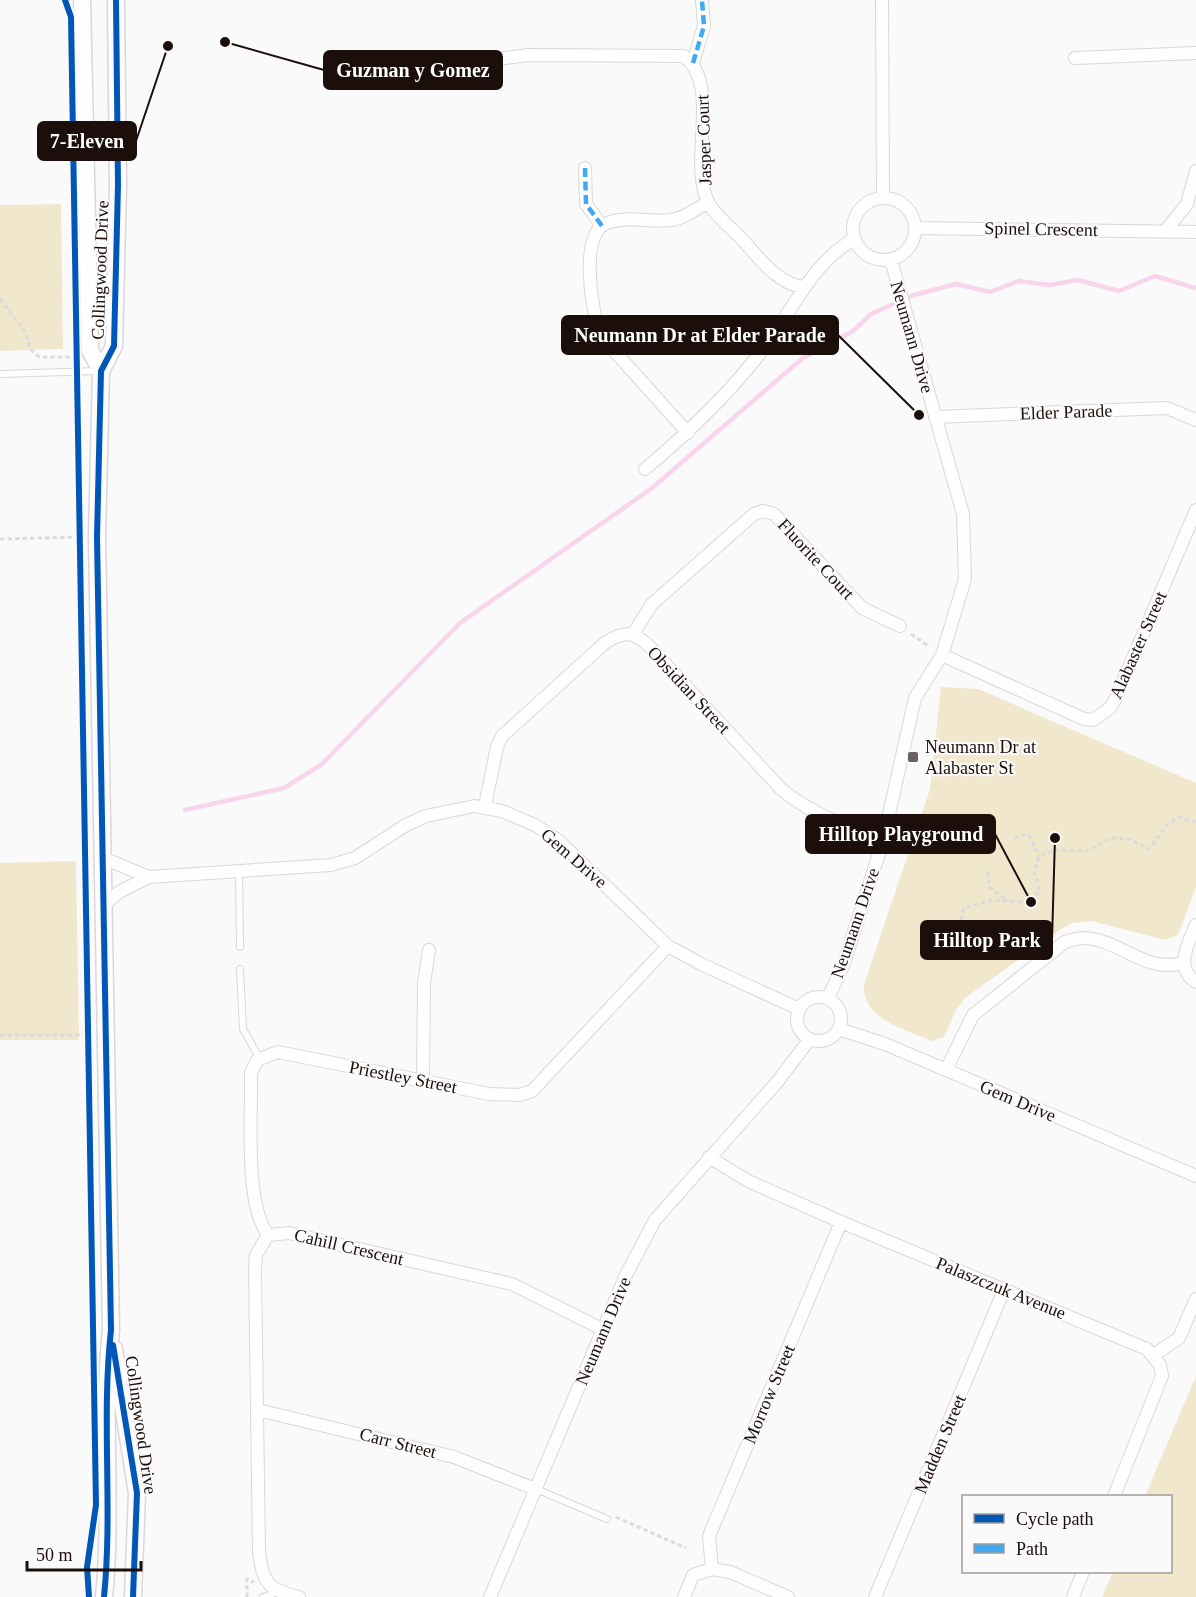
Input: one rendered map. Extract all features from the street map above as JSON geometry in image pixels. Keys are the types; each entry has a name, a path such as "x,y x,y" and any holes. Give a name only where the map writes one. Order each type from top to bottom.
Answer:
{"main road":[{"name":"Collingwood Drive","path":"82,0 90,350 101,371"},
{"name":"Collingwood Drive","path":"116,0 118,185 114,346 101,371 97,537 103,906 96,1034 111,1330 137,1493 134,1597"},
{"name":"Collingwood Drive","path":"104,1597 109,1500 105,1381 111,1330"}],"street":[{"path":"476,62 528,55 644,54 684,56 693,63 704,26 702,0"},
{"path":"882,0 882,198"},
{"path":"1075,58 1196,53"},
{"name":"Jasper Court","path":"693,63 702,83 701,167 708,202 774,274 802,287"},
{"path":"585,168 586,204 602,226"},
{"path":"1166,230 1187,204 1196,171"},
{"path":"882,198 891,199 905,206 914,220 915,228 911,245 899,257 891,260 868,256 854,239 854,220 858,212 873,200 882,198"},
{"path":"688,433 599,334 595,317 590,243 597,229 602,226 626,219 674,219 708,202"},
{"name":"Spinel Crescent","path":"915,228 1196,232"},
{"path":"645,469 688,433 764,347 802,287 824,261 854,239"},
{"name":"Neumann Drive","path":"828,998 843,966 883,841 915,698 942,655 965,579 963,514 906,322 891,260"},
{"name":"Elder Parade","path":"935,417 1167,408 1196,420"},
{"name":"Alabaster Street","path":"942,655 1084,719 1094,720 1110,708 1116,698 1196,510"},
{"name":"Fluorite Court","path":"633,634 652,604 754,514 763,511 774,514 862,608 900,626"},
{"name":"Obsidian Street","path":"485,806 496,747 502,736 606,642 617,635 633,634 649,646 782,789 801,805 819,816 883,841"},
{"path":"103,906 119,892 149,877 331,865 355,858 406,825 426,816 485,806"},
{"name":"Gem Drive","path":"485,806 535,825 558,841 668,946 701,964 799,1009"},
{"path":"103,858 149,877"},
{"path":"1196,925 1183,963 1189,977 1196,982"},
{"path":"946,1070 973,1015 1065,942 1084,938 1104,942 1158,966 1183,963"},
{"name":"Priestley Street","path":"260,1059 278,1052 504,1096 519,1095 532,1091 668,946"},
{"path":"423,1081 424,983 429,950"},
{"path":"813,997 828,998 841,1014 839,1029 830,1039 809,1040 797,1025 799,1009 813,997"},
{"name":"Gem Drive","path":"839,1029 946,1070 1196,1176"},
{"name":"Neumann Drive","path":"490,1597 626,1275 655,1220 778,1081 809,1040"},
{"path":"260,1059 251,1073 254,1204 262,1227 268,1235"},
{"name":"Palaszczuk Avenue","path":"709,1157 748,1181 1004,1290 1140,1344 1154,1355"},
{"name":"Morrow Street","path":"712,1569 709,1536 841,1222"},
{"name":"Cahill Crescent","path":"278,1592 268,1585 261,1571 259,1552 255,1269 256,1256 268,1235 289,1233 512,1284 604,1330"},
{"name":"Madden Street","path":"875,1597 1004,1290"},
{"path":"1115,1495 1159,1388 1162,1376 1160,1365 1154,1355 1179,1338 1196,1299"},
{"name":"Carr Street","path":"258,1410 454,1457 535,1489"},
{"path":"684,1597 693,1575 712,1569 730,1572 788,1597"},
{"path":"1072,1597 1083,1573"},
{"path":"278,1592 298,1597"}],"lane":[{"path":"0,374 101,371"},
{"path":"239,871 240,947"},
{"path":"240,969 243,1029 260,1059"},
{"path":"535,1489 607,1519"},
{"path":"263,1597 278,1592"}],"path":[{"path":"0,299 26,333 30,350 39,357 76,357"},
{"path":"76,345 76,372"},
{"path":"78,525 78,549"},
{"path":"0,539 97,537"},
{"path":"900,626 942,655"},
{"path":"1020,962 1018,953 995,957 951,943 953,939 974,939 975,935 960,925 964,908 991,900 1032,903 1040,890 1034,872 1040,856 1054,850 1086,851 1111,838 1129,839 1149,849 1167,825 1178,817 1196,822"},
{"path":"1014,838 1021,835 1029,836 1040,856"},
{"path":"988,872 989,887 1010,902"},
{"path":"87,1024 96,1034"},
{"path":"0,1035 96,1034"},
{"path":"88,1047 96,1034"}],"shaded area":[{"path":"61,204 63,349 0,351 0,205"},
{"path":"941,687 978,689 1196,783 1196,887 1178,935 1165,940 1092,921 1073,923 1061,929 965,998 956,1010 944,1037 932,1041 888,1022 878,1015 870,1007 865,997 864,985 930,789"},
{"path":"76,861 79,1040 0,1040 0,863"},
{"path":"1196,1376 1196,1597 1102,1597 1113,1573 1172,1573 1172,1495 1145,1495"}],"waterway":[{"path":"185,810 284,788 321,765 460,623 652,488 803,358 853,331 871,314 914,295 956,284 990,292 1019,281 1049,285 1078,280 1119,291 1155,276 1196,288"}],"marked path":[{"path":"693,63 704,26 702,0"},
{"path":"585,168 586,204 602,226"}],"cycle path":[{"path":"65,0 71,17 96,1505 87,1567 89,1597"},
{"path":"104,1597 107,1530 107,1397 111,1330 97,537 101,371 114,346 118,185 116,0"},
{"path":"113,1345 137,1493 133,1597"}],"place":[{"name":"Guzman y Gomez","path":"225,42"},
{"name":"7-Eleven","path":"168,46"},
{"name":"Neumann Dr at Elder Parade","path":"919,415"},
{"name":"Neumann Dr at Alabaster St","path":"913,757"},
{"name":"Hilltop Park","path":"1055,838"},
{"name":"Hilltop Playground","path":"1031,902"}]}
